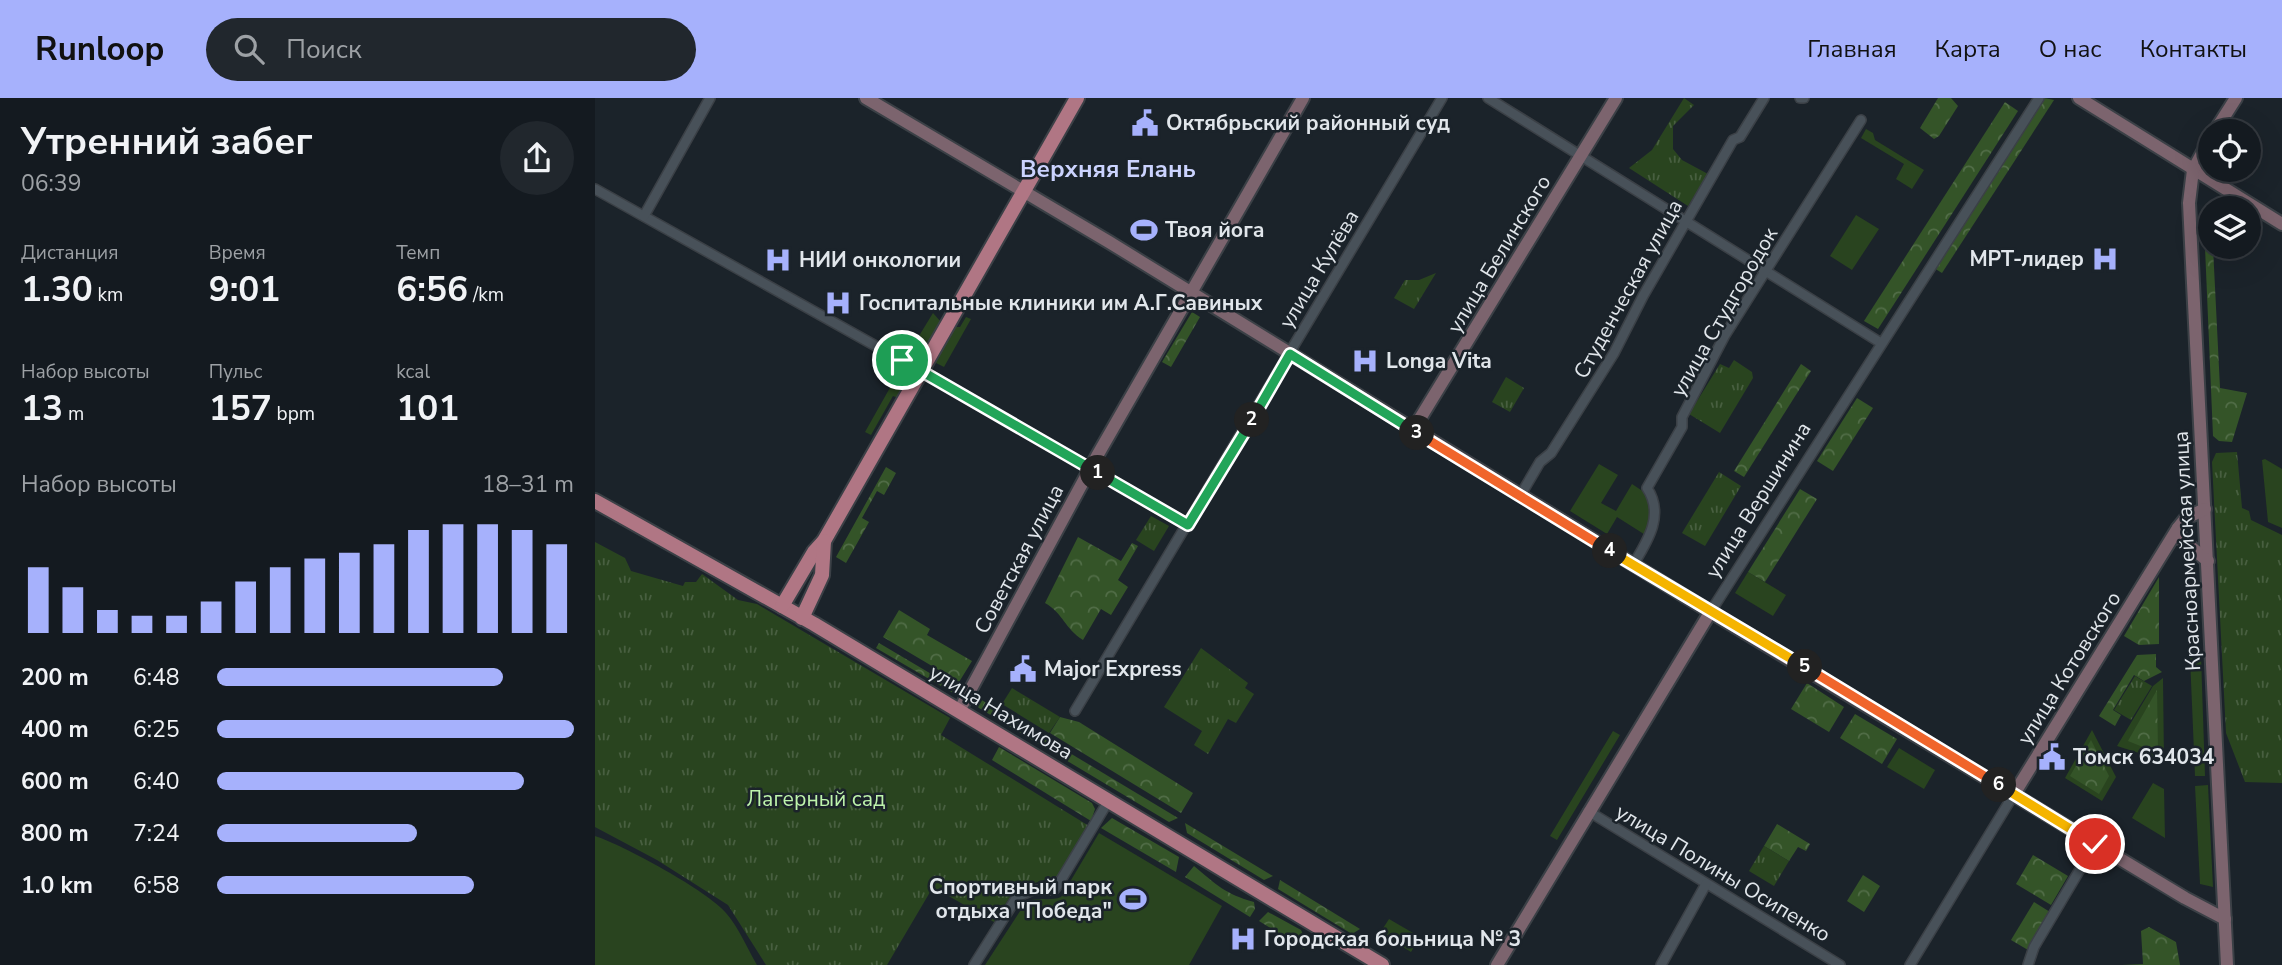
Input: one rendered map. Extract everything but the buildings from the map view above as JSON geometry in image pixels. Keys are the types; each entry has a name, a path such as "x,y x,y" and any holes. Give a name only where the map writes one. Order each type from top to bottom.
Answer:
{"main road":[{"path":"866,98 1191,292 1633,565 2095,844 2225,919"},
{"path":"782,606 824,541 1077,98"},
{"name":"Советская улица","path":"959,711 1090,468 1303,98"},
{"name":"улица Белинского","path":"1413,430 1616,98"},
{"path":"2079,98 2282,224"},
{"path":"2223,119 2236,98"},
{"name":"Красноармейская улица","path":"2198,161 2193,170 2189,214 2227,965"},
{"name":"улица Нахимова","path":"595,501 782,606 1382,965"},
{"name":"улица Котовского","path":"2014,794 2178,528 2186,518 2205,509"},
{"path":"2178,528 2181,539 2208,561"},
{"path":"802,618 820,584 824,541"},
{"path":"800,575 806,584 820,584"},
{"name":"улица Вершинина","path":"1497,965 1711,611"}],"street":[{"path":"644,216 710,98"},
{"name":"улица Кулёва","path":"1075,711 1442,98"},
{"path":"1488,98 1881,343"},
{"name":"Студенческая улица","path":"1520,496 1594,385 1733,140 1740,137 1764,98"},
{"name":"улица Вершинина","path":"1711,611 2039,98"},
{"name":"улица Студгородок","path":"1633,565 1654,530 1653,508 1647,488 1682,427 1682,417 1709,365 1766,270 1861,120"},
{"path":"595,189 922,371 1188,525"},
{"name":"улица Котовского","path":"1910,965 2014,794"},
{"path":"974,965 1017,897 1033,890 1054,890 1109,800"},
{"name":"улица Полины Осипенко","path":"1588,811 1840,965"},
{"path":"2028,965 2034,947 2095,844"},
{"path":"1661,965 1706,884"}],"green space":[{"path":"1684,98 1694,105 1673,126 1673,149 1682,160 1708,174 1688,206 1629,168 1652,150"},
{"path":"1938,98 1951,98 1958,106 1939,136 1934,139 1920,128"},
{"path":"2044,98 2054,100 1942,273 1934,268"},
{"path":"2005,102 2018,111 1878,329 1864,321"},
{"path":"1866,129 1873,133 1875,140 1924,170 1912,189 1896,179 1904,164 1861,138"},
{"path":"1856,215 1879,229 1852,270 1830,256"},
{"path":"2206,259 2214,259 2220,388 2247,393 2232,442 2219,441 2213,436"},
{"path":"1436,273 1414,309 1394,298 1405,280 1419,280"},
{"path":"1192,312 1200,317 1171,367 1162,362"},
{"path":"933,313 941,322 923,356 911,349"},
{"path":"966,317 971,319 944,367 934,362 954,327 960,327"},
{"path":"1734,360 1752,372 1753,378 1720,433 1689,414 1720,364 1729,368"},
{"path":"1801,364 1811,371 1744,477 1734,471"},
{"path":"896,377 907,383 898,398 893,396 871,435 865,432"},
{"path":"1506,377 1524,388 1510,412 1492,402"},
{"path":"1857,398 1873,408 1833,471 1817,461"},
{"path":"2237,452 2242,508 2249,511 2251,520 2282,535 2282,783 2245,782 2226,733 2212,462 2216,453"},
{"path":"2265,459 2282,469 2282,528 2268,522 2262,460"},
{"path":"1599,464 1618,475 1601,503 1616,511 1632,484 1647,494 1651,518 1647,536 1617,517 1607,534 1570,511"},
{"path":"886,467 896,473 884,495 877,491 862,518 869,522 846,563 836,557"},
{"path":"1719,472 1741,486 1705,546 1682,533"},
{"path":"1800,489 1817,499 1765,582 1748,572"},
{"path":"1151,516 1169,526 1154,551 1136,540"},
{"path":"1078,537 1121,561 1132,543 1138,546 1118,580 1128,587 1111,615 1101,609 1083,640 1045,603"},
{"name":"Лагерный сад","path":"595,542 625,558 631,571 683,586 685,582 696,582 702,574 738,600 757,604 950,718 941,735 1089,826 1060,875 1015,889 994,922 933,887 887,965 766,965 728,905 657,860 595,827"},
{"path":"1748,572 1786,595 1773,616 1735,593"},
{"path":"2159,577 2159,644 2139,645 2124,636"},
{"path":"899,610 930,629 927,635 972,661 959,682 883,637"},
{"path":"879,643 960,691 953,693 876,648"},
{"path":"1201,648 1248,683 1245,688 1254,694 1236,723 1228,719 1208,754 1194,745 1202,731 1164,707"},
{"path":"2156,654 2156,667 2162,672 2144,681 2134,675 2113,710 2121,715 2115,726 2099,716 2137,655"},
{"path":"2201,656 2205,776 2195,776 2190,657"},
{"path":"2135,676 2152,686 2131,720 2114,710"},
{"path":"2163,678 2164,761 2117,746 2153,686"},
{"path":"1807,683 1844,707 1829,732 1791,709"},
{"path":"1012,688 1060,717 1049,733 1002,704"},
{"path":"2157,690 2158,753 2128,741"},
{"path":"975,696 1178,818 1169,822 979,708 974,703"},
{"path":"1855,714 1897,739 1882,764 1840,738"},
{"path":"1060,717 1079,722 1193,793 1181,813 1050,733"},
{"path":"2092,730 2116,777 2102,801 2065,778"},
{"path":"1613,731 1620,735 1557,840 1550,836"},
{"path":"2091,740 2109,776 2099,794 2070,776"},
{"path":"999,747 1092,803 1095,809 1091,821 992,760"},
{"path":"1899,748 1935,770 1924,789 1887,767"},
{"path":"2153,783 2164,789 2165,838 2132,818"},
{"path":"2208,785 2213,887 2200,884 2195,786"},
{"path":"1112,818 1179,857 1176,872 1101,828"},
{"path":"1185,823 1273,876 1264,880 1187,833"},
{"path":"1777,824 1810,844 1806,851 1798,847 1789,861 1764,846"},
{"name":"Спортивный парк отдыха \"Победа\"","path":"1099,833 1222,906 1189,965 985,965 1026,902 1061,897"},
{"path":"595,836 664,870 716,904 735,925 757,965 595,965"},
{"path":"1764,846 1789,861 1774,886 1749,871"},
{"path":"2033,855 2068,876 2051,905 2016,884"},
{"path":"1194,866 1228,892 1254,902 1255,909 1250,917 1185,877"},
{"path":"1863,875 1880,886 1864,912 1847,901"},
{"path":"1280,880 1360,929 1352,934 1278,889"},
{"path":"2034,902 2050,912 2028,950 2011,940"},
{"path":"1268,912 1301,930 1307,943 1304,949 1259,921"},
{"path":"1389,919 1420,937 1411,952 1380,933"},
{"path":"2149,927 2176,942 2180,965 2122,965 2143,964 2141,931"}],"place":[{"name":"Октябрьский районный суд","path":"1145,123"},
{"name":"Твоя йога","path":"1144,230"},
{"name":"МРТ-лидер","path":"2105,259"},
{"name":"НИИ онкологии","path":"778,260"},
{"name":"Госпитальные клиники им А.Г.Савиных","path":"838,303"},
{"name":"Longa Vita","path":"1365,361"},
{"name":"Major Express","path":"1023,669"},
{"name":"Томск 634034","path":"2052,757"},
{"name":"Спортивный парк отдыха \"Победа\"","path":"1133,899"},
{"name":"Городская больница № 3","path":"1243,939"}],"district":[{"name":"Верхняя Елань","path":"1108,169"}],"route":[{"path":"902,360 1188,525 1290,354 2095,844"}]}
